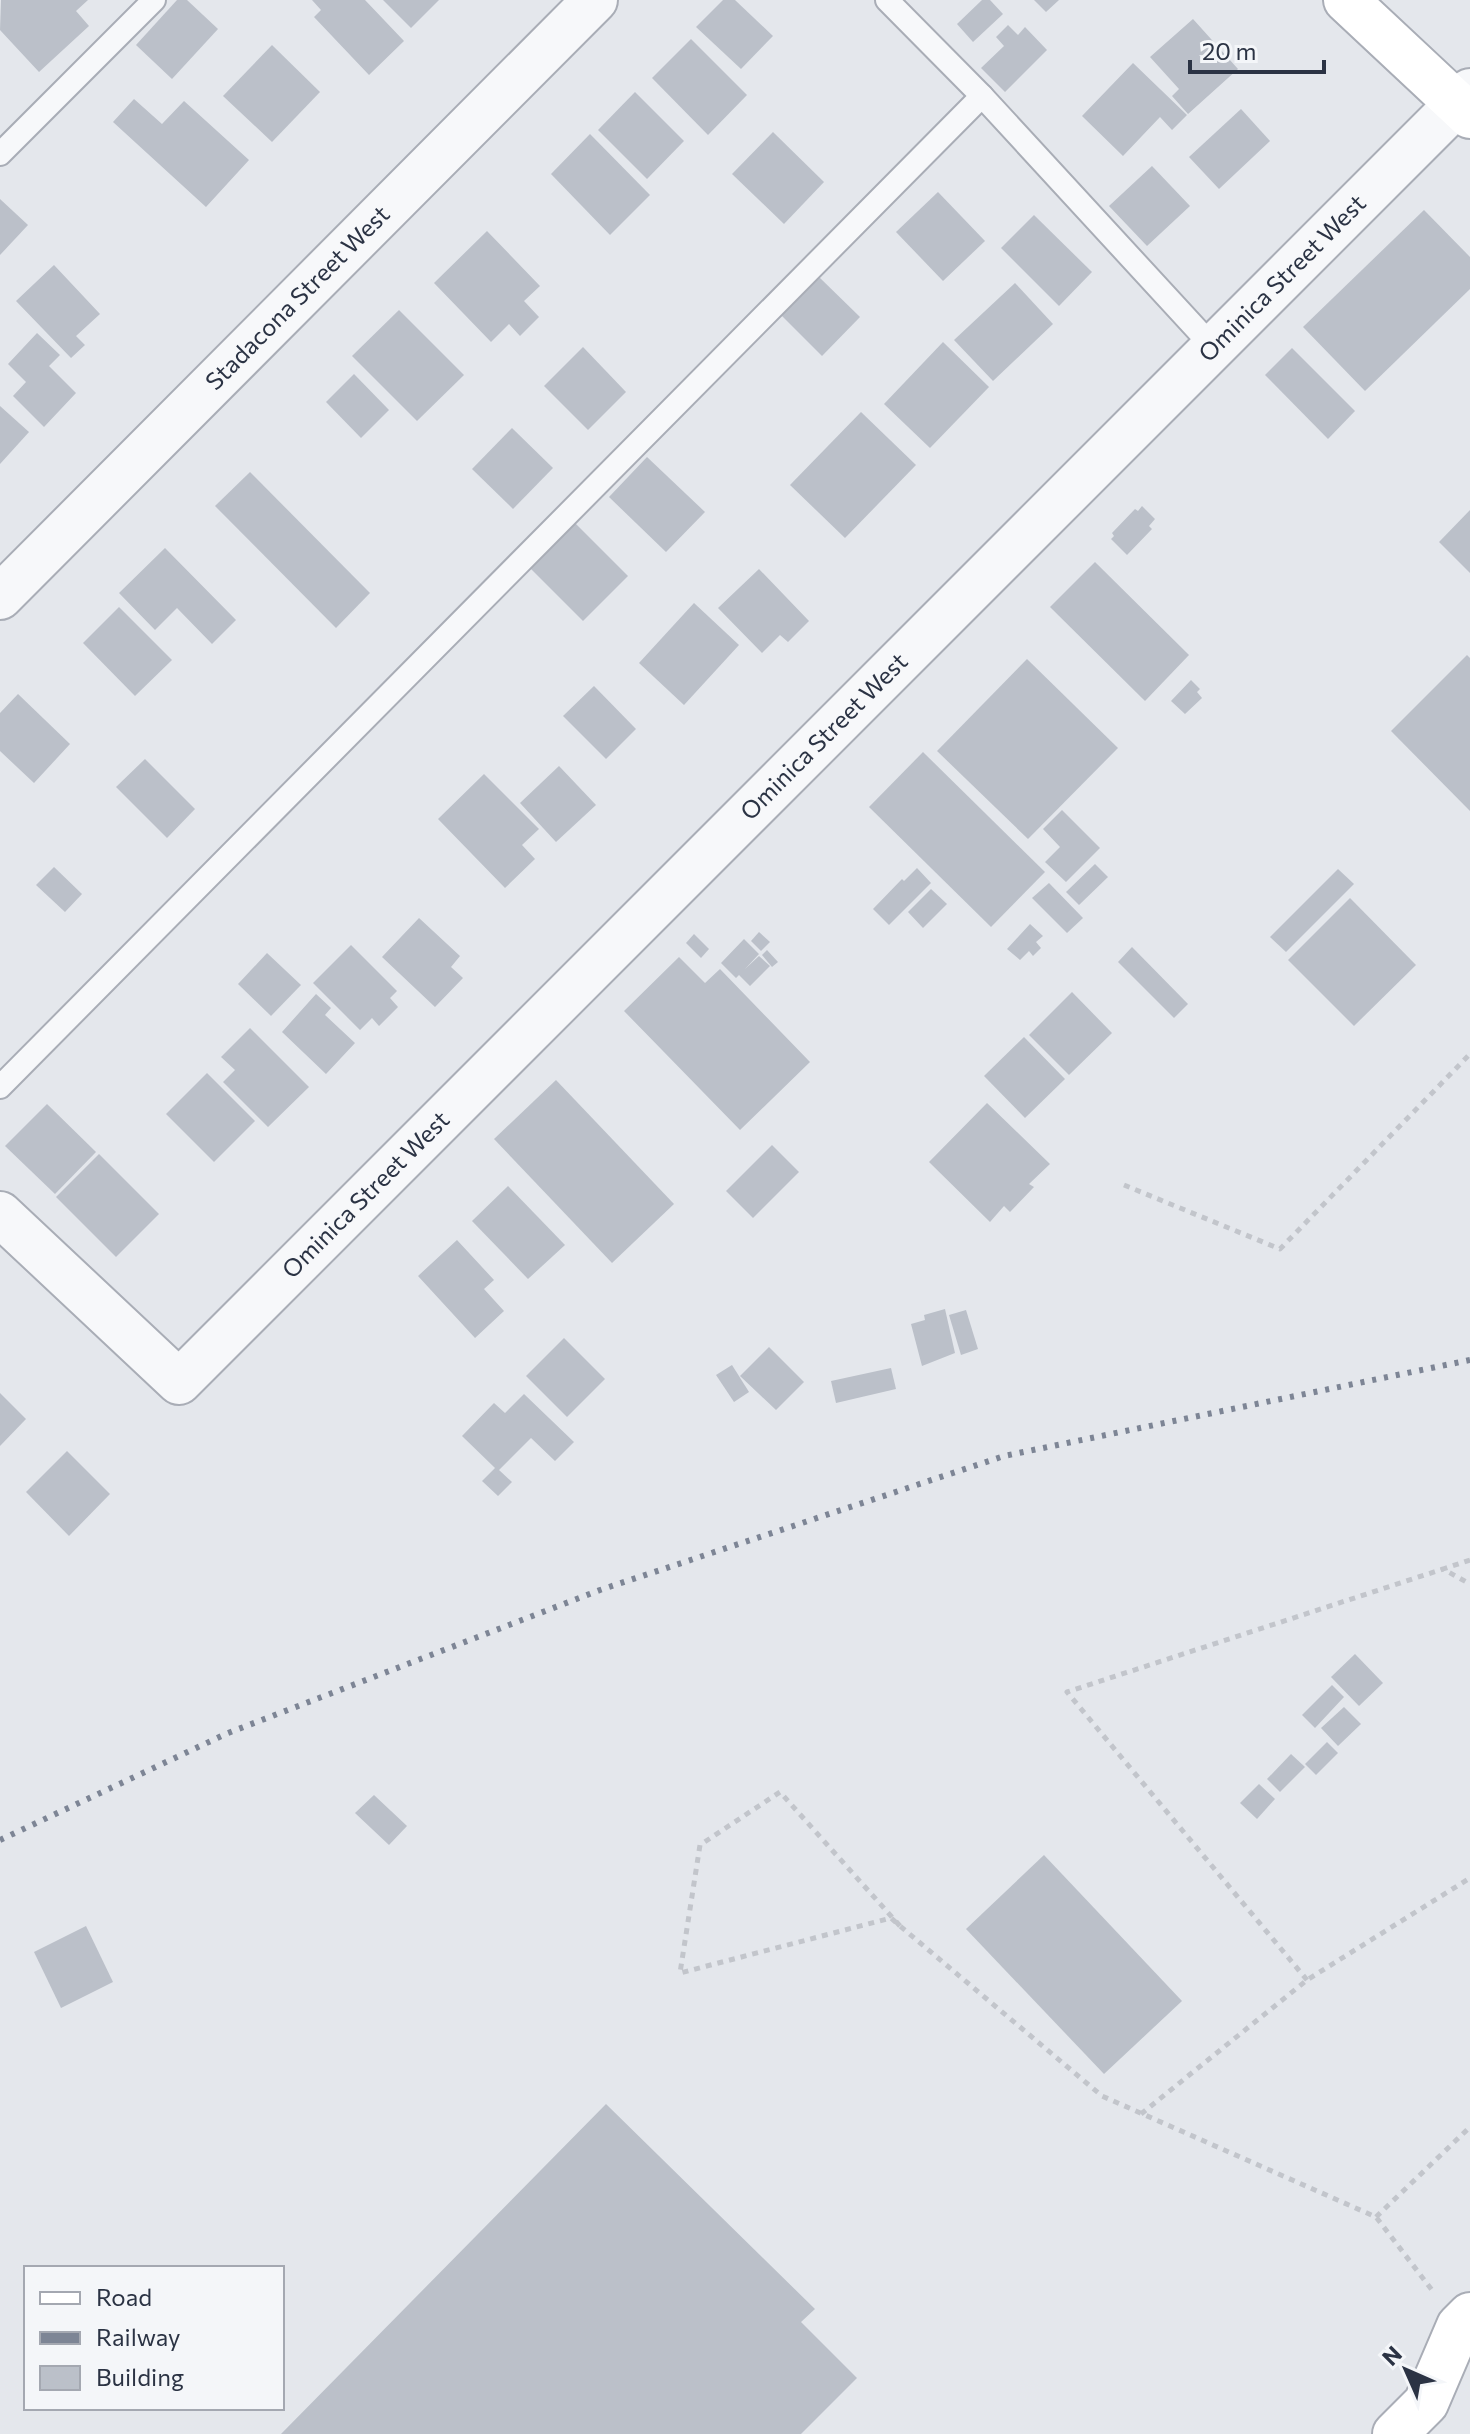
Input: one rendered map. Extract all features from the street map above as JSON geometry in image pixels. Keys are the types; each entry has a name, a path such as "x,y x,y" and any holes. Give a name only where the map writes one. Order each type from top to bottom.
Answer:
{"main road":[{"path":"1346,0 1466,104"},
{"path":"1426,2403 1464,2321"},
{"path":"1395,2434 1426,2403 1470,2381"}],"street":[{"name":"Stadacona Street West","path":"0,597 595,0"},
{"name":"Ominica Street West","path":"0,1214 179,1382 1213,347 1466,104"}],"lane":[{"path":"0,154 154,0"},
{"path":"887,0 982,96 1213,347"},
{"path":"0,1087 982,96"}],"path":[{"path":"1124,1185 1280,1249 1470,1054"},
{"path":"1307,1980 1067,1692 1470,1560"},
{"path":"1443,1569 1470,1584"},
{"path":"900,1926 780,1792 700,1845 680,1973 891,1918 900,1926 1102,2096 1376,2217 1464,2321"},
{"path":"1141,2114 1307,1980 1470,1878"},
{"path":"1376,2217 1470,2127"}],"building":[{"path":"1,0 88,0 76,11 89,26 39,72 0,30"},
{"path":"177,0 187,0 218,29 172,79 136,45"},
{"path":"312,0 365,0 404,41 369,75 314,17 321,10"},
{"path":"383,0 439,0 411,28"},
{"path":"723,0 735,0 773,36 741,69 696,27"},
{"path":"982,0 990,0 1003,14 973,42 957,24"},
{"path":"1034,0 1059,0 1046,12"},
{"path":"1193,19 1238,69 1188,114 1172,96 1179,89 1150,57"},
{"path":"1008,25 1018,35 1025,27 1047,50 1005,92 981,68 1004,46 996,37"},
{"path":"691,39 747,95 708,135 652,78"},
{"path":"272,45 320,92 272,142 223,96"},
{"path":"1133,63 1187,115 1172,130 1160,117 1123,156 1082,116"},
{"path":"635,92 684,141 647,179 598,130"},
{"path":"134,99 162,124 184,101 249,160 206,207 113,122"},
{"path":"1241,109 1270,141 1219,189 1189,157"},
{"path":"773,132 824,182 784,224 732,174"},
{"path":"590,134 650,195 610,235 551,174"},
{"path":"1152,166 1190,206 1147,246 1109,206"},
{"path":"938,192 985,241 943,281 896,232"},
{"path":"0,199 28,225 0,255"},
{"path":"1424,210 1470,257 1470,289 1365,391 1303,327"},
{"path":"1034,215 1092,272 1059,306 1001,248"},
{"path":"487,231 540,286 524,301 539,317 520,336 509,324 491,342 434,283"},
{"path":"54,265 100,314 76,336 85,345 71,358 16,301"},
{"path":"819,277 860,317 822,356 781,315"},
{"path":"1015,283 1053,324 993,381 954,340"},
{"path":"399,310 464,375 417,421 352,356"},
{"path":"37,333 60,355 49,366 76,393 44,427 13,396 26,382 8,364"},
{"path":"943,342 989,387 930,448 884,404"},
{"path":"583,347 626,392 588,430 544,386"},
{"path":"1292,348 1355,411 1328,439 1265,375"},
{"path":"354,374 389,410 361,438 326,402"},
{"path":"0,406 29,432 0,464"},
{"path":"861,412 916,465 845,538 790,485"},
{"path":"512,428 553,468 513,509 472,469"},
{"path":"647,457 705,512 666,552 609,497"},
{"path":"250,472 370,593 336,628 215,506"},
{"path":"1142,506 1155,519 1149,526 1152,529 1127,555 1111,539 1114,536 1112,533 1135,509 1138,511"},
{"path":"1470,510 1470,573 1439,542"},
{"path":"574,522 628,576 583,621 529,567"},
{"path":"165,548 236,620 212,644 177,608 155,630 119,593"},
{"path":"1095,562 1189,655 1145,701 1050,607"},
{"path":"759,569 809,621 788,642 780,635 762,653 718,608"},
{"path":"694,603 739,645 684,705 639,663"},
{"path":"119,607 172,660 135,696 83,643"},
{"path":"1467,655 1470,658 1470,811 1391,731"},
{"path":"1027,659 1118,748 1028,839 937,751"},
{"path":"1191,680 1200,689 1197,692 1202,698 1185,714 1171,701"},
{"path":"594,686 636,729 606,759 563,716"},
{"path":"18,694 70,744 34,783 0,751 0,713"},
{"path":"923,752 1045,872 991,927 869,807"},
{"path":"145,759 195,809 167,838 116,787"},
{"path":"559,766 596,805 556,842 520,803"},
{"path":"484,774 539,829 522,845 535,859 505,888 438,819"},
{"path":"1062,810 1100,848 1066,882 1045,862 1060,847 1043,829"},
{"path":"1095,864 1108,877 1079,905 1066,892"},
{"path":"54,867 82,894 65,912 36,885"},
{"path":"917,868 931,883 889,925 873,909"},
{"path":"1338,869 1354,884 1286,952 1270,937"},
{"path":"1049,883 1083,918 1067,933 1032,898"},
{"path":"931,889 947,904 923,928 908,912"},
{"path":"1350,898 1416,965 1354,1026 1288,960"},
{"path":"419,918 460,956 451,967 463,978 435,1007 382,957"},
{"path":"1030,924 1043,936 1036,942 1041,948 1033,956 1029,951 1020,960 1007,949"},
{"path":"759,932 770,942 761,951 751,941"},
{"path":"694,934 709,949 701,958 686,943"},
{"path":"744,939 759,954 745,969 759,956 770,966 750,986 739,975 736,978 721,963"},
{"path":"351,945 397,991 390,998 398,1007 379,1026 372,1018 360,1030 313,983"},
{"path":"1132,947 1188,1004 1174,1018 1118,962"},
{"path":"767,950 778,962 772,967 762,955"},
{"path":"267,953 301,985 271,1016 238,984"},
{"path":"679,957 705,983 720,969 810,1062 740,1130 624,1011"},
{"path":"1072,992 1112,1033 1069,1075 1029,1035"},
{"path":"316,994 331,1008 325,1015 355,1043 326,1074 282,1032"},
{"path":"250,1028 309,1087 268,1127 223,1082 235,1070 221,1057"},
{"path":"1024,1037 1065,1079 1025,1118 984,1076"},
{"path":"207,1073 255,1121 214,1162 166,1114"},
{"path":"556,1080 674,1204 612,1263 494,1139"},
{"path":"987,1103 1050,1164 1029,1184 1034,1187 1010,1212 1004,1206 990,1222 929,1162"},
{"path":"47,1104 96,1152 55,1194 5,1146"},
{"path":"772,1145 799,1172 753,1218 726,1191"},
{"path":"99,1154 159,1214 116,1257 56,1197"},
{"path":"508,1186 565,1245 528,1279 472,1221"},
{"path":"457,1240 494,1280 484,1289 504,1311 475,1338 418,1276"},
{"path":"945,1309 955,1353 922,1366 911,1324 925,1320 924,1315"},
{"path":"966,1310 978,1349 961,1355 949,1315"},
{"path":"564,1338 605,1379 567,1417 526,1376"},
{"path":"769,1347 804,1382 776,1410 740,1376"},
{"path":"732,1365 749,1392 734,1402 716,1375"},
{"path":"891,1368 896,1389 836,1403 831,1381"},
{"path":"0,1393 26,1419 0,1446"},
{"path":"524,1394 574,1442 555,1461 531,1438 499,1470 512,1482 498,1496 482,1481 495,1468 462,1436 494,1403 505,1413"},
{"path":"67,1451 110,1494 69,1536 26,1492"},
{"path":"1355,1654 1383,1683 1359,1706 1331,1677"},
{"path":"1332,1685 1344,1697 1315,1728 1302,1715"},
{"path":"1344,1707 1361,1724 1338,1746 1321,1728"},
{"path":"1327,1742 1338,1753 1316,1775 1305,1764"},
{"path":"1291,1754 1305,1767 1280,1792 1267,1779"},
{"path":"1259,1784 1275,1799 1257,1819 1240,1803"},
{"path":"374,1795 407,1826 389,1845 355,1813"},
{"path":"1044,1855 1182,2001 1104,2074 966,1929"},
{"path":"86,1926 113,1982 61,2008 34,1952"},
{"path":"606,2104 815,2309 801,2322 857,2378 801,2434 281,2434"}],"railway":[{"path":"0,1840 228,1733 600,1590 1004,1456 1470,1360"}]}
